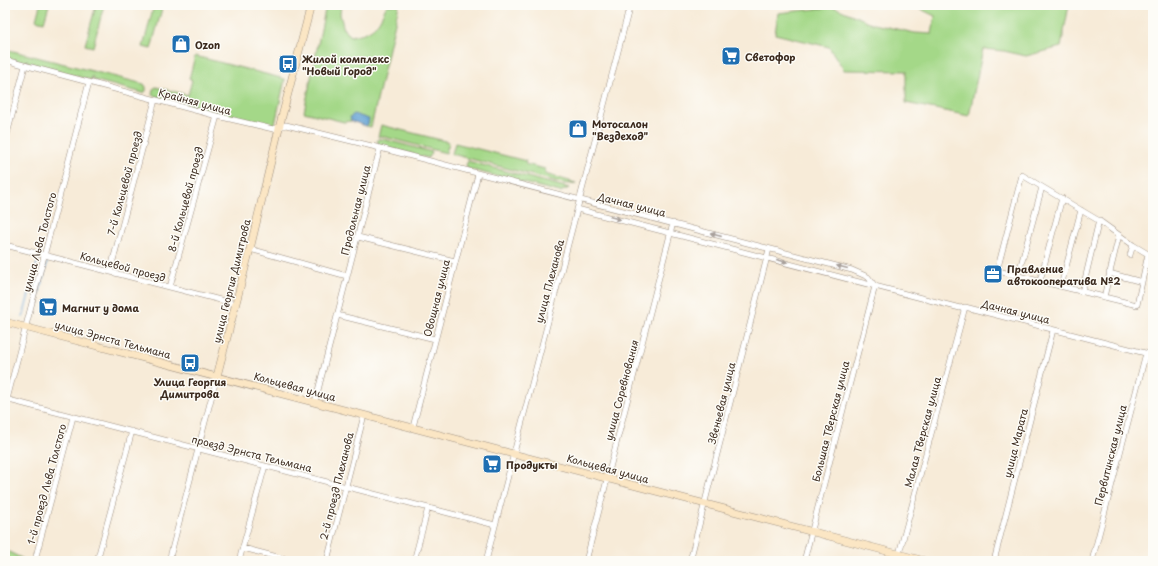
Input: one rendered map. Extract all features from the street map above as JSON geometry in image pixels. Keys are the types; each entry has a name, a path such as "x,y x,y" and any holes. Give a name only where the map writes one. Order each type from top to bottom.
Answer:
{"main road":[{"name":"улица Георгия Димитрова","path":"217,376 311,5"},
{"name":"улица Эрнста Тельмана","path":"5,322 217,376"},
{"name":"Кольцевая улица","path":"217,376 811,531 899,558 925,561"}],"street":[{"name":"улица Плеханова","path":"486,561 630,5"},
{"name":"Крайняя улица","path":"5,60 217,116 273,129 286,125 380,148"},
{"path":"5,142 25,66"},
{"name":"улица Льва Толстого","path":"5,407 89,82"},
{"name":"7-й Кольцевой проезд","path":"110,272 155,100"},
{"name":"8-й Кольцевой проезд","path":"170,287 217,116"},
{"name":"Дачная улица","path":"380,148 852,270 868,277 875,286"},
{"name":"Продольная улица","path":"315,402 380,148"},
{"name":"Овощная улица","path":"413,427 478,174"},
{"path":"990,269 997,271 1061,286 1082,292 1137,305 1148,254 1099,220 1022,175 997,271"},
{"path":"1018,276 1042,187"},
{"path":"1040,281 1062,198"},
{"name":"Дачная улица","path":"577,209 960,308 965,307 1153,355"},
{"path":"1061,286 1081,210"},
{"path":"1082,292 1099,220"},
{"name":"улица Соревнования","path":"586,561 673,223"},
{"path":"1104,297 1119,235"},
{"path":"358,237 455,261"},
{"name":"Кольцевой проезд","path":"5,244 236,304"},
{"path":"1130,255 1133,245"},
{"path":"250,249 347,276"},
{"name":"Звеньевая улица","path":"690,561 769,249"},
{"path":"1109,273 1142,282"},
{"name":"Большая Тверская улица","path":"804,561 875,286"},
{"name":"Малая Тверская улица","path":"899,558 965,307"},
{"path":"337,315 435,340"},
{"name":"улица Марата","path":"994,561 1053,330"},
{"name":"Первитинская улица","path":"1092,561 1146,353"},
{"name":"улица Георгия Димитрова","path":"169,561 217,376"},
{"name":"проезд Эрнста Тельмана","path":"6,399 346,486 495,526"},
{"name":"2-й проезд Плеханова","path":"327,561 364,415"},
{"name":"1-й проезд Льва Толстого","path":"36,556 73,417"},
{"path":"96,561 132,432"},
{"path":"239,561 265,466"},
{"path":"414,561 428,508"},
{"path":"243,548 293,561"}],"green space":[{"path":"40,5 49,5 44,22 36,20"},
{"path":"96,5 104,5 93,47 85,45"},
{"path":"154,5 163,5 151,49 143,47"},
{"path":"326,5 341,5 340,14 344,30 351,36 365,32 374,27 381,18 387,5 399,5 371,127 366,126 369,122 350,120 351,121 344,122 304,112"},
{"path":"912,5 997,5 997,7 1006,8 1010,5 1069,5 1061,47 1026,56 1004,51 983,49 969,116 906,103 906,71 844,70 829,47 775,34 778,13 834,7 874,24 915,33 932,34 935,16"},
{"path":"5,49 144,84 146,91 143,93 93,80 92,76 91,80 27,63 28,60 26,60 25,63 5,58"},
{"path":"195,56 285,79 275,124 267,125 152,95 153,89 156,87 188,95 192,80 189,79"},
{"path":"381,125 449,142 446,153 381,136 378,137"},
{"path":"378,139 432,152 428,158 380,146 377,141"},
{"path":"455,143 526,161 525,164 545,169 545,174 576,183 562,183 452,154"},
{"path":"468,161 569,188 560,192 468,169 466,165"},
{"path":"5,550 27,561 5,561"}],"water":[{"path":"354,114 369,119 368,124 366,126 351,121 350,117"}],"waterway":[{"path":"23,317 39,256"},
{"path":"35,310 48,259"},
{"path":"5,558 13,561"}],"place":[{"name":"Ozon","path":"181,44"},
{"name":"Светофор","path":"731,56"},
{"name":"Жилой комплекс \"Новый Город\"","path":"288,64"},
{"name":"Мотосалон \"Вездеход\"","path":"578,129"},
{"name":"Правление автокооператива №2","path":"993,274"},
{"name":"Магнит у дома","path":"48,307"},
{"name":"Улица Георгия Димитрова","path":"190,363"},
{"name":"Продукты","path":"492,464"}]}
